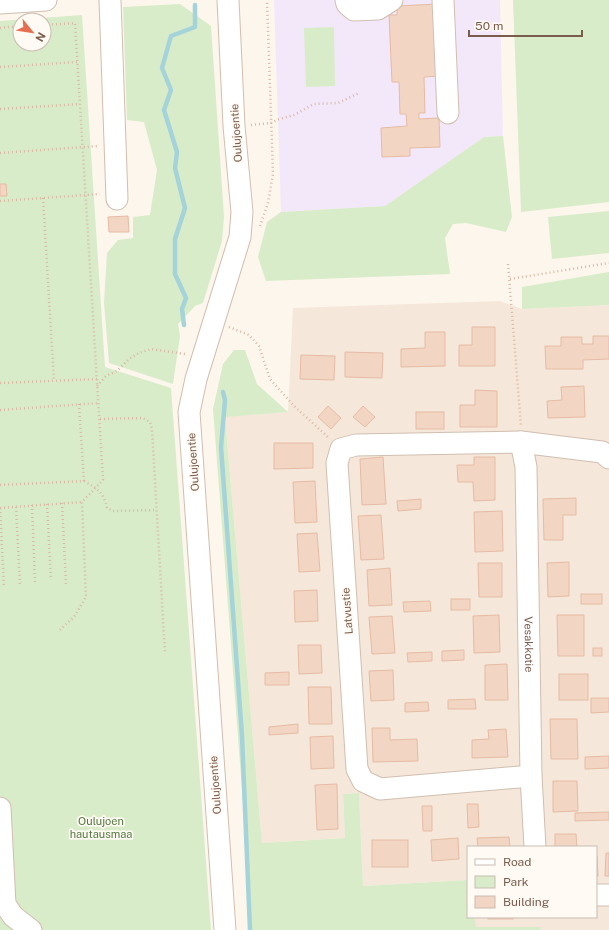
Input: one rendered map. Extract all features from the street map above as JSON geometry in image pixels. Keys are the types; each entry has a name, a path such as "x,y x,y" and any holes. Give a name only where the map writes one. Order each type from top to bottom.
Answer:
{"street":[{"path":"0,3 46,0"},
{"path":"110,0 117,196"},
{"name":"Oulujoentie","path":"225,930 189,412 196,379 240,237 242,212 234,126 228,0"},
{"path":"346,0 347,4 354,10 378,9 392,0"},
{"path":"442,0 448,113"},
{"path":"341,449 356,445 516,442 602,452 609,458"},
{"name":"Vesakkotie","path":"516,442 526,467 532,776 535,846"},
{"name":"Latvustie","path":"341,449 338,463 357,769 363,781 380,789 532,776"},
{"path":"0,808 5,904 13,916 31,930"},
{"path":"597,895 609,895"}],"path":[{"path":"258,232 268,203 273,174 267,0"},
{"path":"4,587 0,508 82,502 103,480 74,22 52,24"},
{"path":"0,28 12,27"},
{"path":"0,67 77,62"},
{"path":"234,126 271,123 294,115 314,104 338,103 359,93"},
{"path":"0,109 80,104"},
{"path":"0,153 115,146"},
{"path":"0,201 85,195 117,196"},
{"path":"43,198 54,381"},
{"path":"510,279 609,263"},
{"path":"508,264 521,430 515,434 516,442"},
{"path":"224,325 249,335 259,346 270,379 295,407 341,449"},
{"path":"97,386 106,376 117,371 129,359 139,353 151,349 190,354"},
{"path":"0,383 97,379"},
{"path":"0,410 99,403"},
{"path":"79,404 84,481"},
{"path":"100,419 143,418 150,422 152,429 166,654"},
{"path":"0,485 84,481 96,488 105,497 108,508 112,511 157,510"},
{"path":"60,630 74,617 86,598 82,502"},
{"path":"62,503 66,584"},
{"path":"47,504 51,580"},
{"path":"32,505 35,582"},
{"path":"16,507 20,585"}],"shaded area":[{"path":"274,0 500,0 503,136 484,137 385,206 281,212"},
{"path":"500,301 522,309 609,305 609,930 541,930 540,927 475,927 475,918 597,918 597,846 467,846 467,880 363,886 359,793 343,794 345,838 262,843 225,416 288,412 293,308"}],"green space":[{"path":"513,0 609,0 609,202 521,212"},
{"path":"180,4 211,26 224,217 222,241 203,303 195,306 178,324 180,336 173,384 109,363 104,303 107,253 118,240 133,238 133,217 150,215 157,170 144,122 127,120 123,7"},
{"name":"Oulujoen hautausmaa","path":"82,15 105,367 171,388 211,930 0,930 0,21 12,20 12,52 52,52 52,17"},
{"path":"334,27 335,86 306,87 304,28"},
{"path":"503,136 512,217 506,232 466,223 453,224 445,238 450,274 266,281 258,257 267,222 281,212 385,206 484,137"},
{"path":"609,211 609,253 552,259 548,217"},
{"path":"609,272 609,305 522,309 522,287"},
{"path":"234,350 245,350 257,384 288,412 225,417 262,843 345,838 343,794 359,793 363,886 467,880 467,918 475,918 476,927 540,927 541,930 249,930 247,855 213,409 223,364"}],"building":[{"path":"438,4 441,76 424,77 425,113 419,113 419,119 439,118 440,147 410,148 410,156 382,157 381,128 407,126 406,114 400,114 399,82 392,82 389,15 397,15 397,6"},
{"path":"0,184 6,184 7,196 0,196"},
{"path":"128,216 129,232 109,232 108,217"},
{"path":"472,327 495,327 495,366 459,366 459,345 472,345"},
{"path":"425,332 445,332 445,366 401,367 401,349 425,348"},
{"path":"593,336 609,336 609,359 583,360 583,369 546,369 545,346 561,346 561,337 582,337 582,344 593,344"},
{"path":"345,352 383,353 382,378 345,377"},
{"path":"301,355 335,356 334,380 300,379"},
{"path":"584,386 585,417 548,418 547,401 562,400 561,387"},
{"path":"475,390 497,391 497,427 460,427 460,405 475,405"},
{"path":"328,406 341,418 331,429 318,417"},
{"path":"363,406 375,417 365,427 353,417"},
{"path":"416,412 444,412 444,429 416,429"},
{"path":"274,443 313,443 313,468 274,469"},
{"path":"383,457 386,504 362,505 360,459"},
{"path":"474,457 495,457 495,500 474,501 473,482 458,482 457,465 474,465"},
{"path":"315,481 317,522 295,523 293,482"},
{"path":"576,498 576,515 563,515 563,540 544,540 543,499"},
{"path":"421,499 421,509 398,511 397,501"},
{"path":"502,511 503,551 475,552 474,512"},
{"path":"381,515 384,559 361,560 358,516"},
{"path":"317,533 320,571 299,572 297,534"},
{"path":"569,562 569,596 548,597 547,563"},
{"path":"478,563 502,563 502,597 479,597"},
{"path":"390,568 392,605 369,606 367,570"},
{"path":"317,590 318,621 295,622 294,591"},
{"path":"581,594 602,594 602,604 581,604"},
{"path":"451,599 470,599 470,610 451,610"},
{"path":"430,601 431,611 404,612 403,602"},
{"path":"499,615 500,652 474,653 473,616"},
{"path":"557,615 584,615 584,656 558,656"},
{"path":"392,616 395,653 372,654 369,617"},
{"path":"298,645 321,645 322,673 299,674"},
{"path":"593,648 602,648 602,656 593,656"},
{"path":"464,650 464,660 442,661 442,651"},
{"path":"432,652 432,661 408,662 407,653"},
{"path":"507,664 508,700 485,700 485,665"},
{"path":"393,670 394,700 371,701 369,671"},
{"path":"289,672 289,685 265,685 265,673"},
{"path":"559,674 588,674 588,700 559,700"},
{"path":"308,687 331,687 332,724 309,724"},
{"path":"591,698 609,698 609,712 591,713"},
{"path":"475,699 476,709 448,709 448,700"},
{"path":"428,702 429,711 405,712 405,703"},
{"path":"550,719 577,719 578,759 551,759"},
{"path":"298,724 298,733 269,735 269,727"},
{"path":"372,728 390,728 390,740 417,739 418,761 373,762"},
{"path":"506,729 508,757 472,758 472,740 489,739 488,730"},
{"path":"333,736 334,768 311,769 310,737"},
{"path":"609,756 609,768 585,769 585,757"},
{"path":"553,781 577,781 578,811 553,812"},
{"path":"337,784 338,829 317,830 315,785"},
{"path":"467,804 478,804 479,827 468,828"},
{"path":"422,806 432,806 432,831 423,831"},
{"path":"609,812 609,820 575,821 575,813"},
{"path":"555,834 576,834 577,846 555,846"},
{"path":"509,837 510,846 478,846 477,838"},
{"path":"458,838 459,859 432,861 431,840"},
{"path":"372,840 408,840 408,867 372,867"},
{"path":"606,853 609,853 609,876 605,876"},
{"path":"488,918 513,918 513,919"}],"waterway":[{"path":"184,325 182,309 186,298 175,274 175,239 185,208 175,168 177,152 164,110 171,90 162,68 171,36 195,27 195,5"},
{"path":"223,392 225,400 221,447 242,736 250,930"}]}
